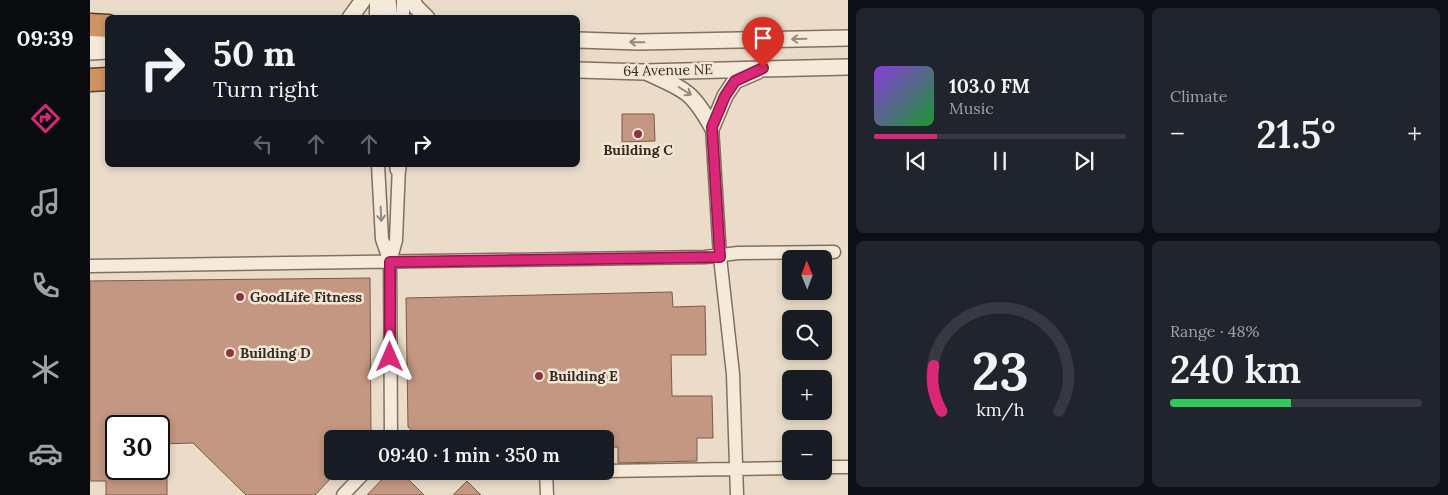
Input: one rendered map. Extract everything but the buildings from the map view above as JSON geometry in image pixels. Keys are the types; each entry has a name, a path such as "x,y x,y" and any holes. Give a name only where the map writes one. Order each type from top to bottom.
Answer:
{"highway":[{"path":"90,26 105,26"},
{"path":"90,80 105,79"}],"street":[{"path":"352,15 364,0"},
{"path":"376,0 376,15"},
{"path":"388,0 390,15"},
{"path":"403,0 403,15"},
{"path":"412,0 425,15"},
{"path":"90,37 105,36"},
{"path":"580,36 593,40"},
{"name":"64 Avenue NE","path":"580,40 638,42 848,38"},
{"path":"90,52 105,52"},
{"path":"90,62 105,62"},
{"name":"64 Avenue NE","path":"580,70 644,72 848,67"},
{"path":"712,127 725,96 735,81 763,68"},
{"path":"644,72 690,94 699,104 712,127 720,257 732,374 738,495"},
{"path":"378,167 382,239 390,262"},
{"path":"391,430 390,262 396,240 398,167"},
{"path":"90,266 720,257 738,253 834,252"},
{"path":"832,467 848,466"},
{"path":"614,471 782,468"},
{"path":"343,495 357,480"},
{"path":"546,480 546,495"}],"place":[{"name":"Building C","path":"638,134"},
{"name":"GoodLife Fitness","path":"240,297"},
{"name":"Building D","path":"230,353"},
{"name":"Building E","path":"539,376"}],"route":[{"path":"390,357 390,262 720,257 712,127 725,96 735,81 763,68"}]}
